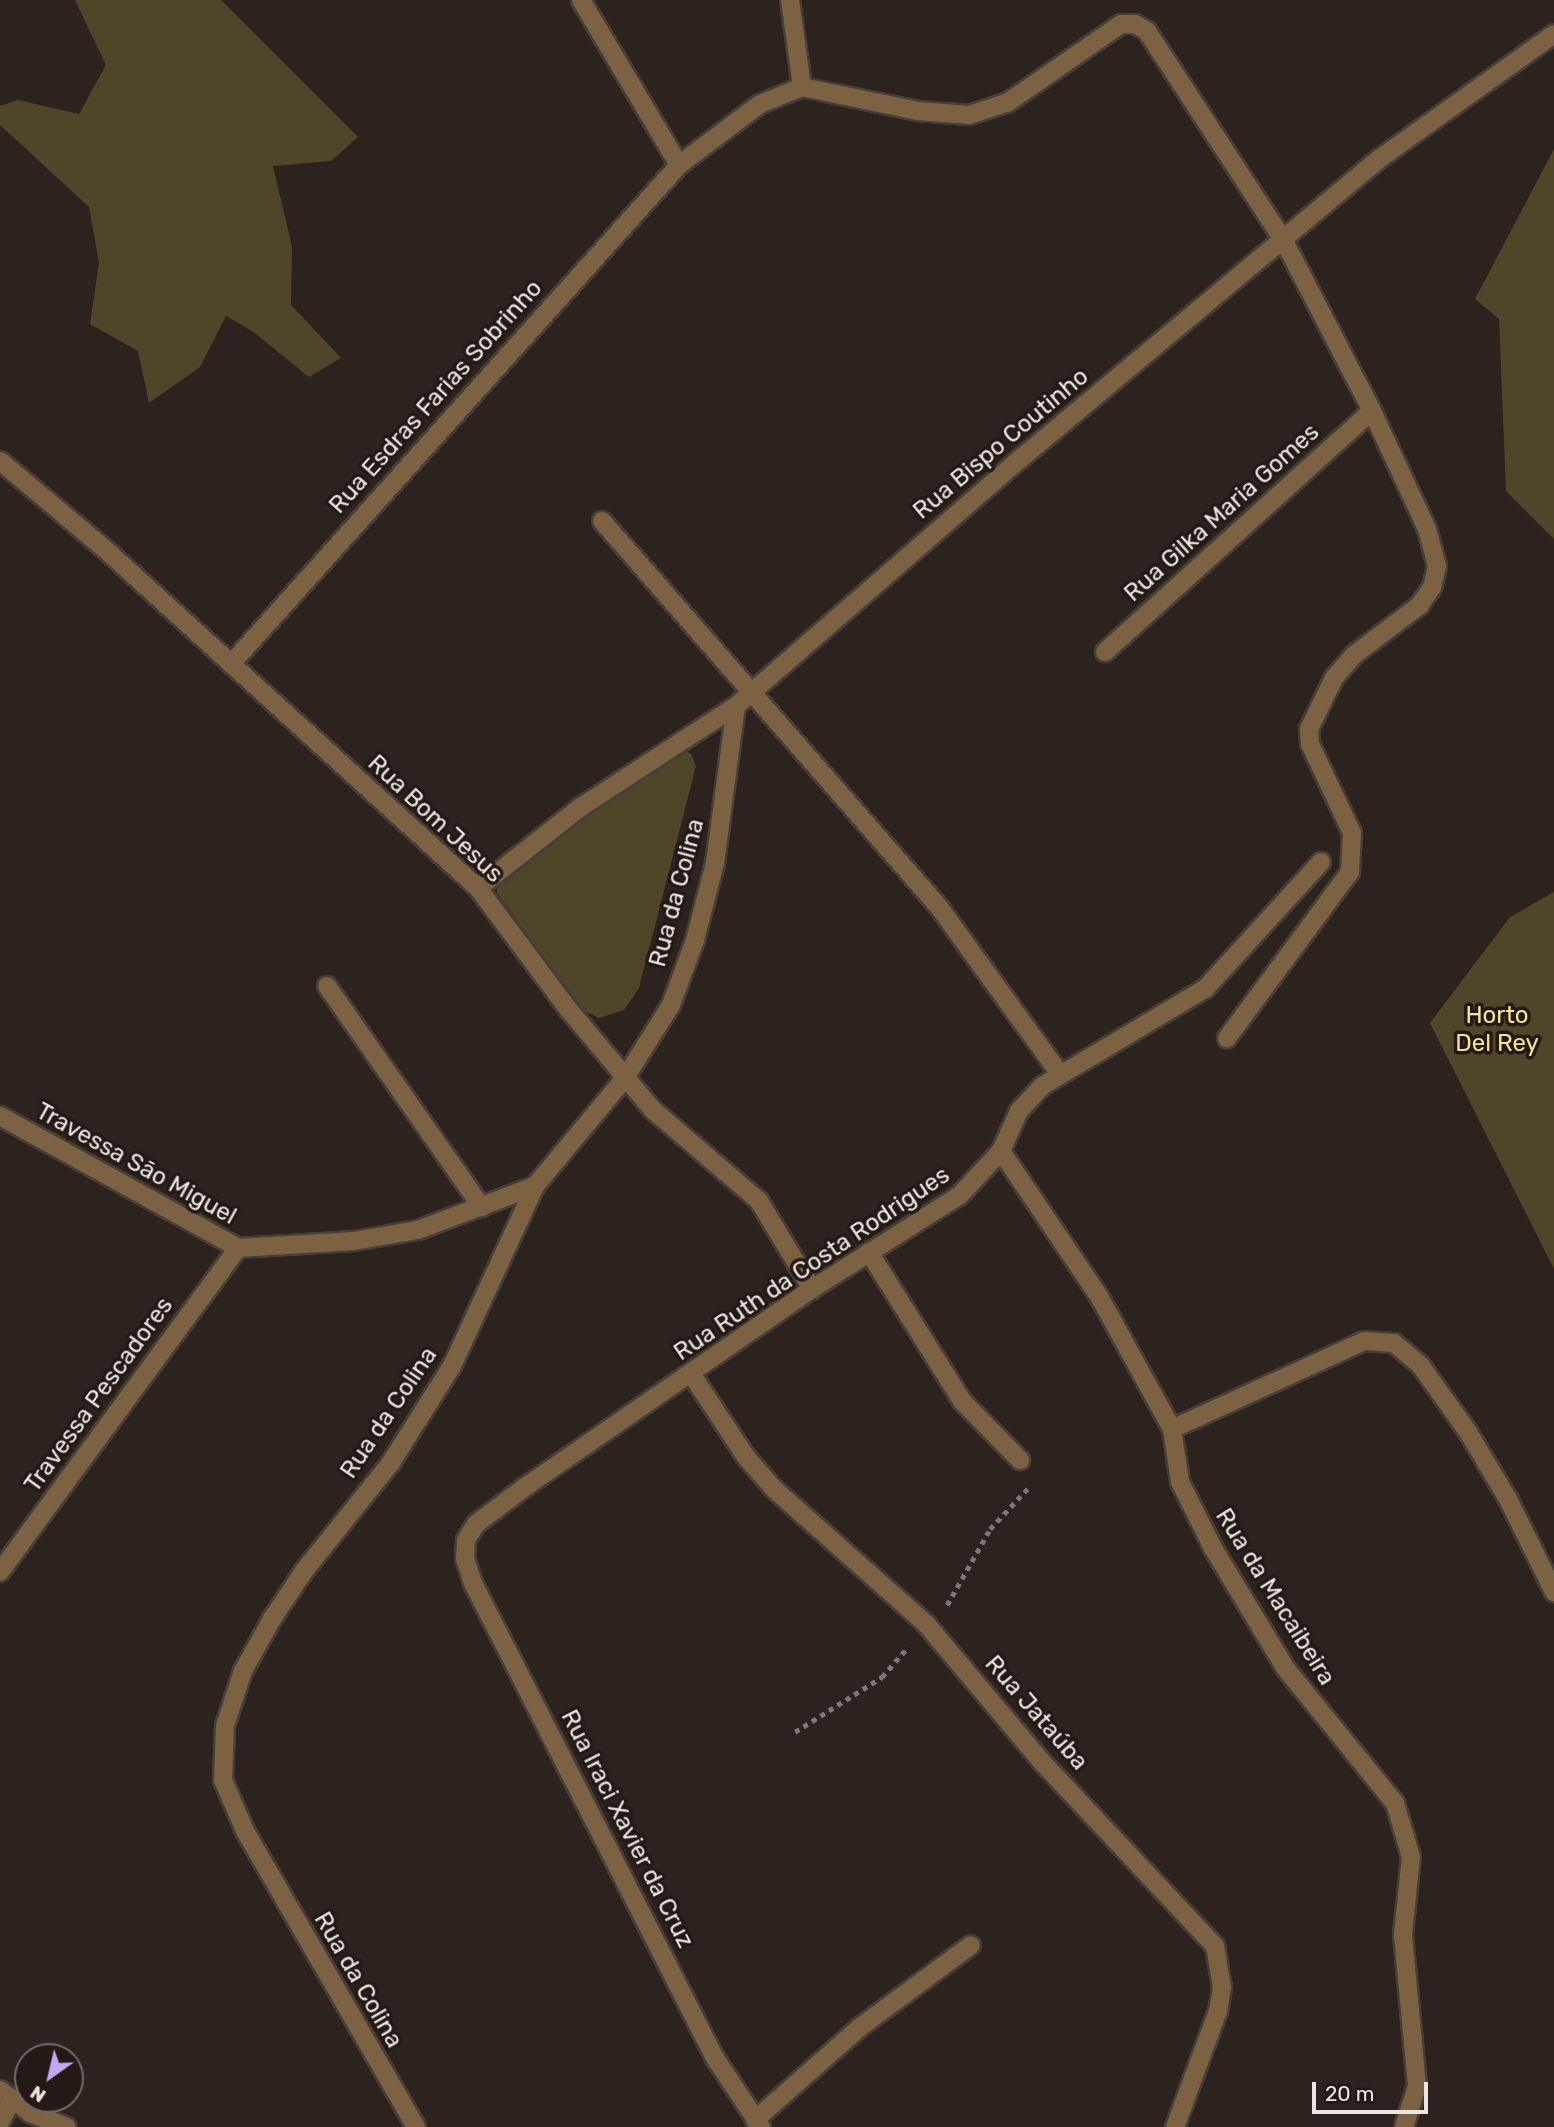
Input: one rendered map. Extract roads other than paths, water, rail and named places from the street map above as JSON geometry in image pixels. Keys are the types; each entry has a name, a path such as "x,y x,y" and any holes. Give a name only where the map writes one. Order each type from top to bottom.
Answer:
{"street":[{"path":"581,0 679,165"},
{"path":"790,0 802,86 947,115 989,111 1007,103 1106,32 1121,24 1135,24 1160,46 1284,241 1373,411 1434,549 1437,566 1432,587 1420,605 1354,655 1334,678 1311,720 1310,744 1348,821 1354,862 1336,895 1227,1038"},
{"name":"Rua Bispo Coutinho","path":"478,888 581,807 736,706 1013,465 1379,159 1554,34"},
{"name":"Rua Esdras Farias Sobrinho","path":"231,664 679,165 760,104 802,86"},
{"name":"Rua Gilka Maria Gomes","path":"1105,652 1373,411"},
{"name":"Rua Bom Jesus","path":"0,461 231,664 478,888 625,1078 653,1110 751,1191 812,1289"},
{"path":"602,521 939,906 1059,1073"},
{"name":"Rua da Colina","path":"416,2127 246,1833 223,1780 222,1747 243,1671 304,1571 390,1464 430,1404 473,1325 535,1186 625,1078 671,1005 695,940 715,863 736,706"},
{"name":"Rua Ruth da Costa Rodrigues","path":"464,1548 485,1517 812,1289 960,1195 1001,1151 1029,1098 1059,1073 1205,989 1321,862"},
{"path":"327,986 482,1207"},
{"name":"Travessa São Miguel","path":"0,1116 238,1248 385,1237 482,1207 535,1186"},
{"name":"Rua da Macaibeira","path":"1001,1151 1100,1298 1172,1429 1180,1482 1213,1548 1286,1669 1382,1783 1404,1826 1411,1857 1403,1935 1405,1985 1417,2060 1417,2086 1404,2127"},
{"name":"Travessa Pescadores","path":"0,1572 238,1248"},
{"path":"869,1252 962,1401 1020,1460"},
{"path":"1172,1429 1364,1341 1394,1343 1421,1366 1468,1432 1508,1499 1554,1592"},
{"name":"Rua Jataúba","path":"692,1374 739,1447 774,1489 928,1625 1042,1762 1189,1913 1215,1946 1221,1963 1218,2011 1175,2127"},
{"name":"Rua Iraci Xavier da Cruz","path":"464,1548 473,1583 715,2058 758,2123"},
{"path":"758,2123 859,2028 971,1945"},
{"path":"0,2122 6,2096 66,2127"}],"park label":[{"name":"Horto Del Rey","path":"1497,1030"}]}
